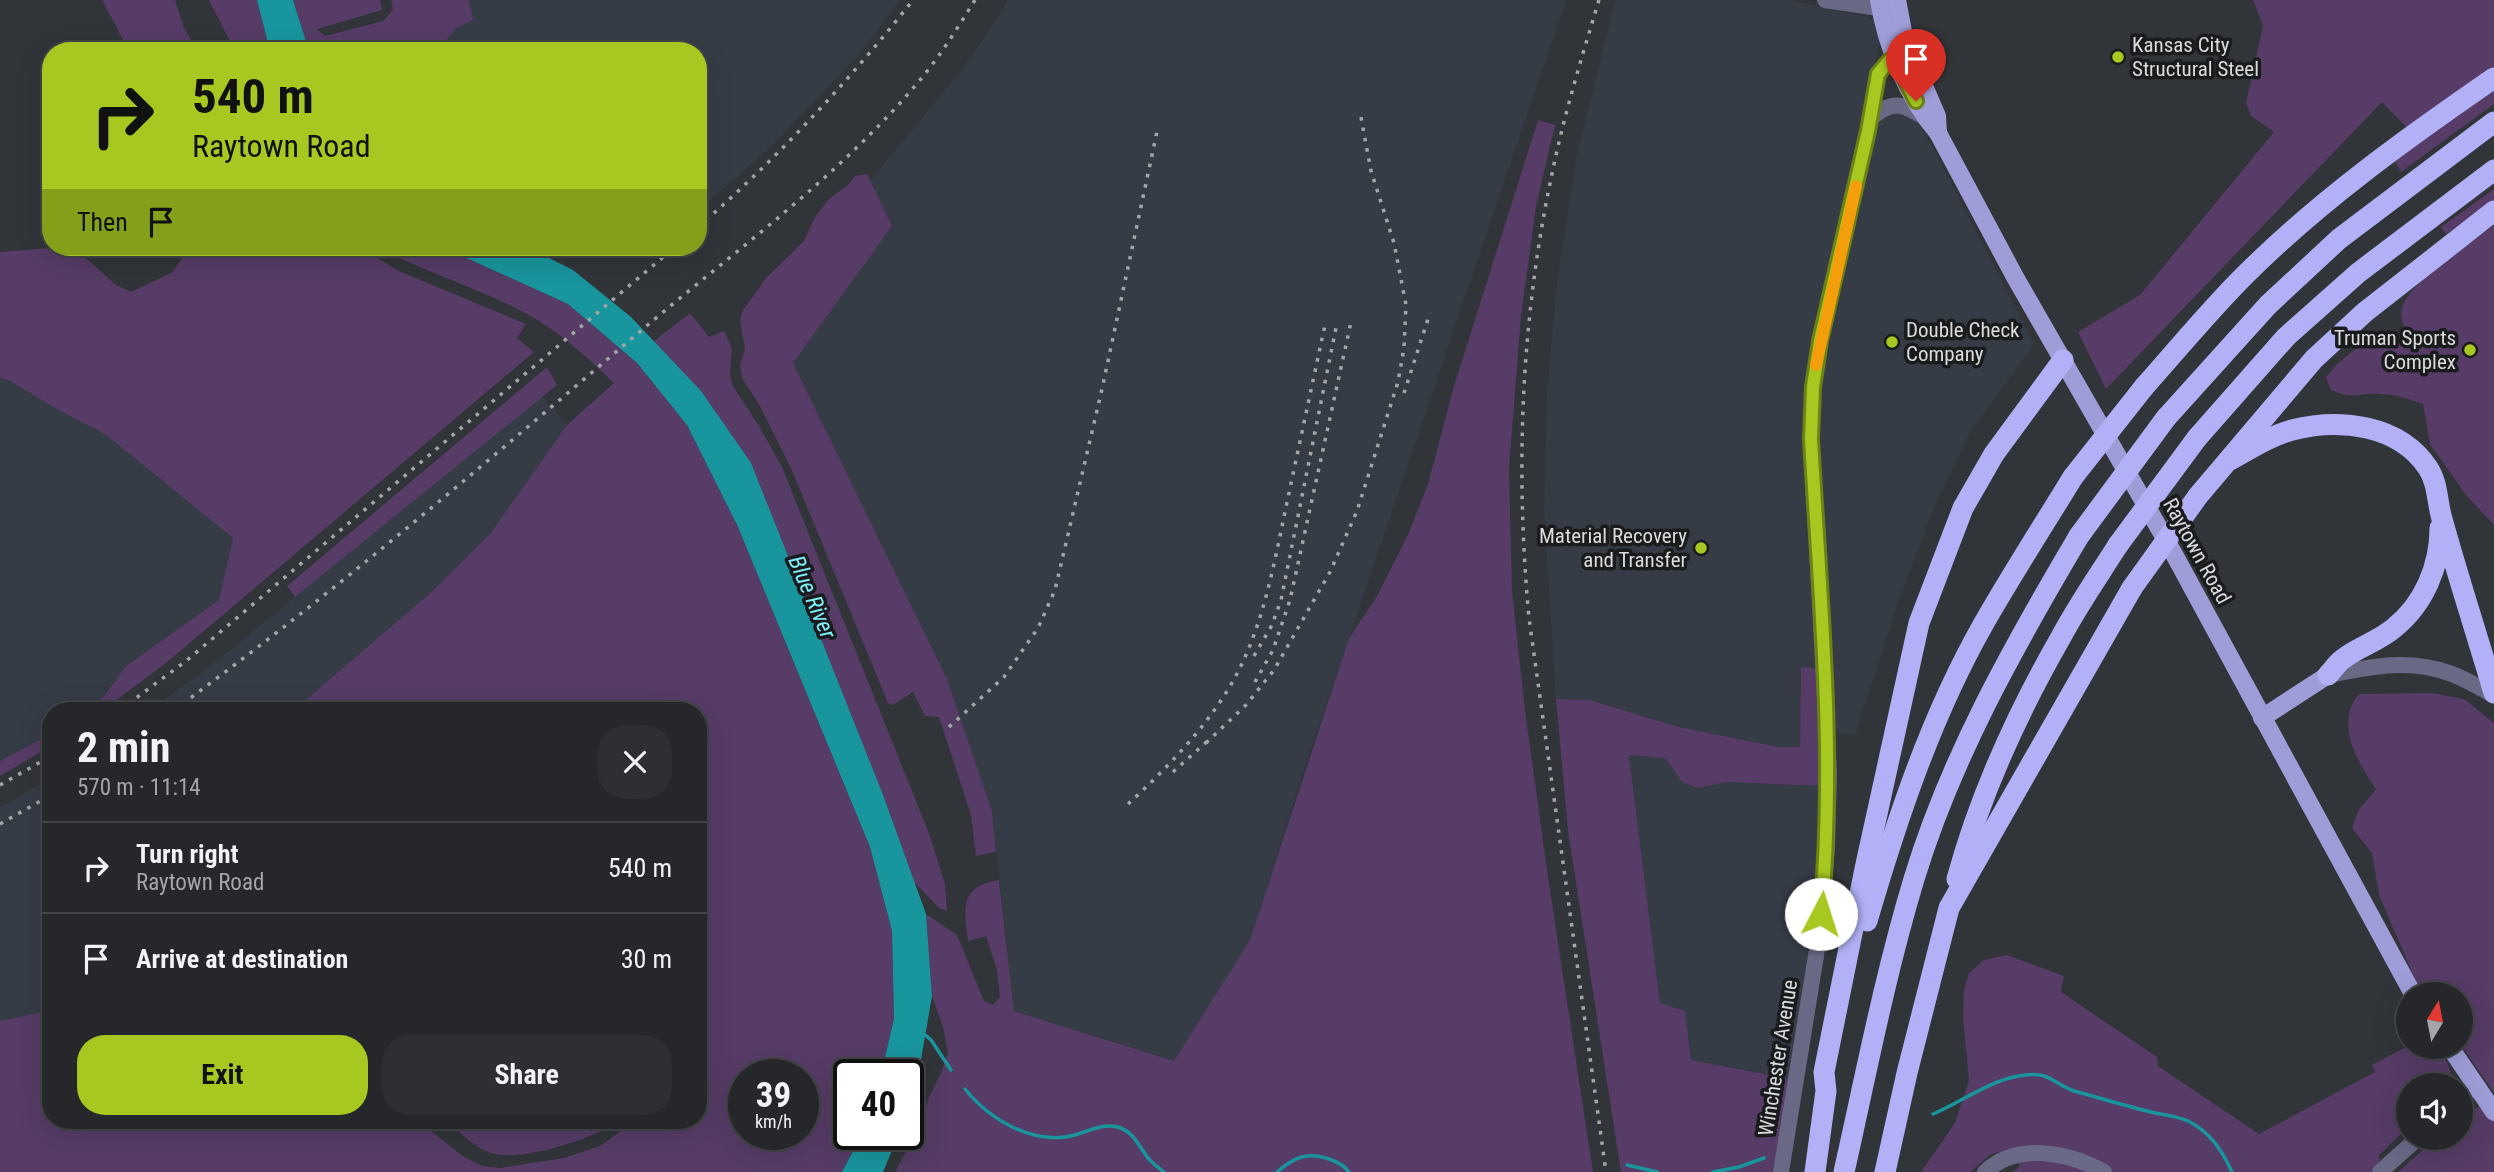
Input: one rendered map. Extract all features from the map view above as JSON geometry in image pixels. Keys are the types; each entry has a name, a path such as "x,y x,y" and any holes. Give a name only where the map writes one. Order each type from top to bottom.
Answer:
{"highway":[{"path":"1815,1172 1826,1091 1833,1073 1859,948 1894,830 1937,720 1983,625 2073,478 2144,387 2244,276 2315,212 2400,143 2494,78"},
{"path":"1844,1172 1885,985 1914,877 1945,793 2022,632 2079,536 2166,418 2269,305 2339,239 2494,122"},
{"path":"1885,1172 1907,1073 1970,832 2011,733 2060,637 2118,545 2197,438 2286,337 2358,274 2494,170"},
{"path":"1949,908 2132,589 2198,496 2314,359 2365,312 2494,211"},
{"path":"1826,1091 1824,1072 1919,624 1963,508 1994,454 2063,360"},
{"path":"2230,460 2291,430 2320,425 2348,424 2369,428 2392,437 2411,449 2428,468 2435,484 2441,516 2494,694"},
{"path":"2328,675 2342,659 2395,628 2428,587 2436,566 2441,516"}],"main road":[{"name":"Raytown Road","path":"1880,4 1888,41 1902,55 1937,116 1938,133"},
{"name":"Raytown Road","path":"1898,6 1902,55 1924,117 1938,133 2015,277 2175,556 2406,982"},
{"path":"2262,718 2328,675"},
{"path":"2458,1059 2494,1112"}],"street":[{"path":"1825,0 1898,6"},
{"name":"Winchester Avenue","path":"1781,1172 1819,937 1827,848 1829,773 1811,439 1813,387 1820,341 1871,118 1878,74 1889,61 1902,55"},
{"path":"1871,118 1883,108 1895,105 1908,107 1924,117"},
{"path":"2328,675 2377,666 2419,665 2450,673 2494,694"},
{"path":"2380,1172 2405,1150"},
{"path":"1985,1172 1993,1164 2009,1156 2036,1152 2069,1159 2104,1172"}],"shaded area":[{"path":"102,0 175,0 184,28 193,42 124,42"},
{"path":"209,0 257,0 268,42 230,42"},
{"path":"293,0 380,0 382,10 317,29 325,36 383,21 393,10 391,0 469,0 473,20 457,28 445,42 306,42"},
{"path":"469,0 900,0 861,52 773,144 707,204 707,42 445,42 457,28 473,20"},
{"path":"1007,0 1566,0 1308,758 1250,940 1175,1061 1014,1011 992,811 947,679 793,363 892,226 870,181 958,75"},
{"path":"1615,0 1790,0 1864,16 1875,21 1881,36 1811,356 1819,669 1801,668 1800,747 1779,747 1679,727 1589,700 1556,699 1544,510 1547,393 1557,282 1577,154"},
{"path":"2253,0 2494,0 2494,67 2407,128 2382,102 2106,389 2078,332 2140,295 2274,132 2251,116 2246,103 2263,26"},
{"path":"2494,87 2494,104 2401,172 2394,160"},
{"path":"1897,112 1910,116 1921,125 2034,344 1971,431 1934,507 1897,605 1855,735 1835,733 1821,485 1820,417 1824,362 1877,124 1885,116"},
{"path":"1538,120 1555,125 1536,207 1521,316 1509,468 1512,591 1547,870 1593,1172 895,1172 907,1150 924,1150 924,1113 948,1052 932,996 926,914 957,935 984,1001 993,1005 1000,997 997,970 986,936 968,941 966,918 967,900 971,893 986,883 999,880 1014,1011 1174,1061 1250,940 1349,638 1376,598 1408,535 1428,484 1454,386"},
{"path":"867,174 892,226 793,363 947,679 992,811 996,852 976,856 971,815 939,717 925,716 913,692 893,705 888,703 791,468 760,406 742,378 740,365 745,349 740,320 743,310 767,277 804,241 815,217 829,199 848,185 855,176"},
{"path":"2494,189 2494,201 2446,234 2441,227"},
{"path":"2494,226 2494,525 2466,495 2430,444 2423,404 2391,395 2352,396 2340,393 2331,390 2326,377 2337,364 2374,334 2387,332 2400,343 2411,346 2401,315 2412,291 2439,266"},
{"path":"42,249 42,256 80,256 116,285 131,292 173,272 183,256 374,256 399,271 526,324 517,338 534,352 166,663 114,702 96,702 104,696 126,666 219,600 233,538 105,434 0,378 0,252"},
{"path":"395,256 462,256 568,304 637,363 687,425 738,527 870,847 892,931 894,1019 885,1059 833,1059 833,1150 854,1150 842,1172 0,1172 0,1021 42,1012 42,1129 428,1129 464,1157 482,1166 500,1168 564,1158 600,1146 624,1129 707,1129 707,702 303,702 428,595 491,533 567,425 614,383 569,342 520,310"},
{"path":"690,313 709,337 724,331 732,348 730,375 733,386 782,467 930,836 945,884 947,911 939,908 914,882 883,795 654,341"},
{"path":"547,367 557,385 295,597 287,586"},
{"path":"0,378 105,434 233,538 219,600 126,666 96,702 42,702 42,739 0,761"},
{"path":"542,395 567,425 491,533 428,595 303,702 162,702 217,661"},
{"path":"1801,667 1819,669 1823,786 1727,782 1698,788 1682,782 1665,758 1629,755 1660,1003 1685,1011 1691,1060 1790,1079 1774,1172 1621,1172 1568,831 1556,699 1589,700 1679,727 1778,747 1800,747"},
{"path":"2432,693 2464,699 2494,723 2494,1093 2471,1059 2473,1059 2473,982 2417,982 2379,895 2372,853 2352,828 2358,811 2376,789 2356,755 2348,730 2348,718 2359,694"},
{"path":"42,739 42,751 0,776 0,761"},
{"path":"1629,754 1665,758 1682,782 1698,788 1727,782 1823,786 1822,840 1815,906 1790,1079 1691,1060 1685,1011 1660,1003"},
{"path":"42,783 42,1012 0,1021 0,808"},
{"path":"2007,955 2064,976 2061,992 2157,1057 2158,1066 2259,1134 2375,1072 2372,1065 2396,1052 2396,1059 2445,1059 2450,1073 2396,1073 2396,1139 2379,1155 2381,1172 2013,1172 2019,1167 2019,1146 1990,1155 1970,1172 1921,1172 1955,1123 1969,1081 1963,1018 1964,990 1969,973 1984,960"},
{"path":"2494,1101 2494,1172 2398,1172 2423,1150 2473,1150 2473,1109"},
{"path":"456,1129 604,1129 559,1147 523,1154 495,1154 469,1140"}],"water":[{"path":"257,0 293,0 306,42 268,42"},
{"name":"Blue River","path":"462,256 545,256 573,270 631,317 701,391 751,463 883,795 926,914 932,996 921,1059 885,1059 894,1019 892,931 870,847 738,527 687,425 637,363 568,304"},
{"path":"854,1150 892,1150 883,1172 842,1172"}],"waterway":[{"path":"923,1033 931,1040 951,1070"},
{"path":"1933,1114 2001,1081 2026,1075 2041,1075 2074,1091 2188,1121 2214,1142 2232,1172"},
{"path":"965,1089 1000,1120 1014,1128 1044,1137 1075,1135 1107,1126 1123,1129 1164,1172"},
{"path":"1277,1172 1295,1160 1312,1156 1336,1162 1349,1172"},
{"path":"1713,1172 1764,1158"},
{"path":"1627,1165 1657,1172"}],"railway":[{"path":"707,219 811,119 913,0"},
{"path":"185,702 295,619 412,524 787,210 857,148 920,80 975,0"},
{"path":"1599,0 1563,126 1542,225 1528,337 1522,505 1529,618 1606,1172"},
{"path":"1206,743 1246,705 1274,670 1330,572 1357,511 1398,382 1404,348 1406,305 1394,243 1371,171 1360,112"},
{"path":"949,727 1004,677 1038,628 1055,590 1102,389 1158,127"},
{"path":"131,702 186,661 664,256"},
{"path":"1404,393 1430,313"},
{"path":"1255,682 1273,650 1290,600 1351,322"},
{"path":"1128,804 1169,764 1207,720 1229,688 1250,645 1271,577 1325,325"},
{"path":"1254,656 1272,625 1281,600 1336,328"},
{"path":"1173,772 1212,737"},
{"path":"0,785 42,761"},
{"path":"0,824 42,800"}],"slow traffic":[{"path":"1816,365 1856,186"}],"place":[{"name":"Kansas City Structural Steel","path":"2118,57"},
{"name":"Double Check Company","path":"1892,342"},
{"name":"Truman Sports Complex","path":"2470,350"},
{"name":"Material Recovery and Transfer","path":"1701,548"}],"route":[{"path":"1821,914 1827,848 1829,773 1811,439 1813,387 1820,341 1868,131 1878,74 1894,58 1916,101"}]}
